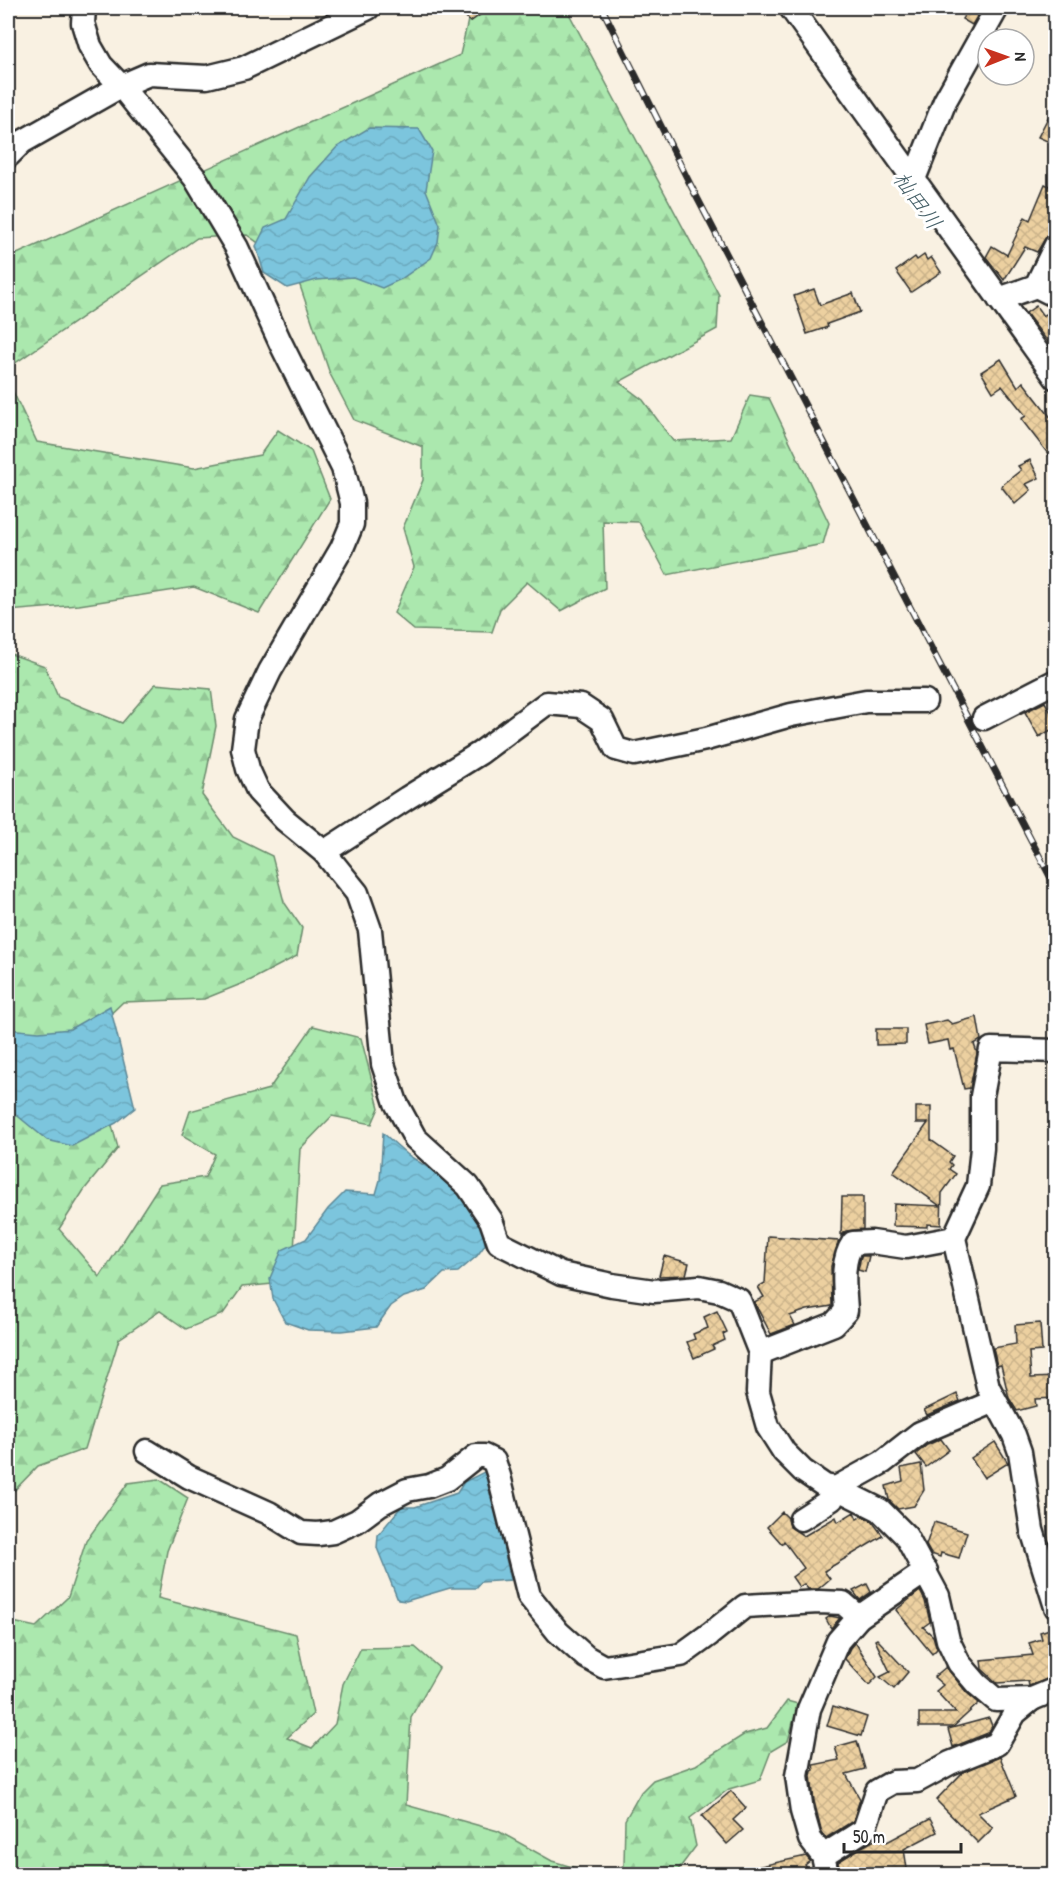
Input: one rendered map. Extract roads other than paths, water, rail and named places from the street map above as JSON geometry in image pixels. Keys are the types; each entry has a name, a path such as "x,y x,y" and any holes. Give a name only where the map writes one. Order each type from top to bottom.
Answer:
{"street":[{"path":"84,8 83,23 90,46 101,65 121,86 195,178 237,248 281,344 343,468 352,503 352,524 342,548 270,671 247,719 243,749 248,769 258,791 285,820 324,852 357,893 370,930 383,1064 396,1103 415,1138 468,1186 491,1220 499,1243 561,1274 654,1291 699,1287 719,1291 739,1300 760,1353 758,1392 768,1427 784,1452 803,1472 825,1486 836,1488 880,1510 906,1536 938,1596 948,1640 959,1663 977,1684 996,1700 1032,1699"},
{"path":"8,156 22,142 121,86 148,74 207,77 244,68 368,8"},
{"path":"791,8 1056,378"},
{"path":"914,179 945,101 996,8"},
{"path":"999,299 1046,291 1056,244"},
{"path":"984,718 1056,681"},
{"path":"324,852 480,753 548,703 581,706 602,720 616,749 634,754 706,739 791,715 866,701 925,701"},
{"path":"1056,1051 991,1049 982,1096 982,1148 978,1186 954,1238 988,1387 1020,1452 1032,1530 1056,1607"},
{"path":"760,1353 834,1324 846,1311 844,1282 847,1252 853,1243 872,1242 906,1247 954,1238"},
{"path":"801,1519 832,1499 836,1488 883,1462 920,1433 994,1401"},
{"path":"147,1451 189,1477 269,1513 301,1533 318,1534 333,1532 357,1521 380,1504 407,1490 429,1486 447,1479 476,1456 484,1456 494,1461 499,1476 529,1596 558,1632 586,1657 604,1667 681,1655 745,1606 843,1603 859,1617"},
{"path":"926,1571 859,1617 838,1641 809,1709 797,1776 802,1810 810,1839 825,1865 864,1830 877,1791 892,1782 917,1781 950,1763 997,1744 1015,1713 1032,1699 1056,1689"}],"water":[{"path":"369,128 419,129 432,151 426,190 440,225 438,242 431,258 401,279 382,288 353,277 317,280 287,288 264,273 256,246 265,228 286,219 310,177 337,147"},
{"path":"110,1006 135,1108 116,1123 72,1146 47,1140 8,1108 8,1029 39,1032 70,1029"},
{"path":"383,1133 408,1155 438,1174 465,1197 483,1229 485,1245 477,1256 458,1272 444,1273 426,1290 404,1297 391,1306 376,1327 342,1331 308,1330 285,1322 273,1299 270,1278 282,1250 306,1239 328,1209 345,1192 376,1194 380,1180"},
{"path":"486,1471 511,1580 481,1582 476,1588 450,1588 406,1601 398,1600 377,1548 378,1535 401,1507 415,1507 457,1493 464,1482"}],"railway":[{"path":"602,8 690,184 1056,888"}],"water label":[{"name":"杣田川","path":"918,200"}]}
